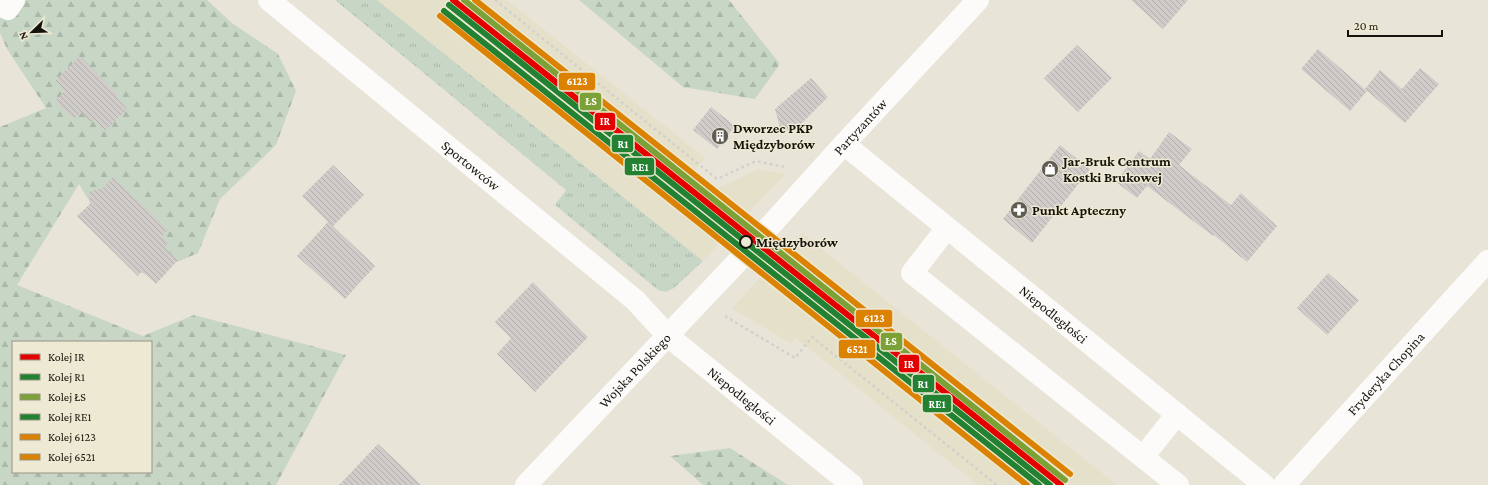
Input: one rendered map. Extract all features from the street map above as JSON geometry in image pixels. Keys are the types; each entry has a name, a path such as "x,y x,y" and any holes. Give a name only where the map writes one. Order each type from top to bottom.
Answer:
{"street":[{"path":"0,5 8,9 14,0"},
{"name":"Sportowców","path":"269,0 635,300 668,336"},
{"name":"Partyzantów","path":"744,256 844,144 978,0"},
{"name":"Niepodległości","path":"844,144 1264,485"},
{"path":"947,228 912,273 1178,485"},
{"name":"Wojska Polskiego","path":"526,485 744,256"},
{"name":"Fryderyka Chopina","path":"1284,485 1488,261"},
{"name":"Niepodległości","path":"668,336 852,485"},
{"path":"1143,457 1177,414"}],"path":[{"path":"495,0 717,179 756,161 791,168"},
{"path":"719,312 795,358 812,337 997,485"}],"shaded area":[{"path":"377,0 507,0 705,158 695,170 716,189 759,169 785,174 703,261"},
{"path":"802,233 1117,485 978,485 796,338 791,344 732,308"}],"green space":[{"path":"0,0 207,0 232,23 278,54 296,91 276,145 220,199 198,253 147,275 129,268 79,184 17,285 143,336 194,315 346,355 276,485 0,485 0,127 46,108 7,49 0,33"},
{"path":"335,0 377,0 703,261 674,288 666,292 658,290 555,205 566,190"},
{"path":"579,0 729,0 780,64 755,99 683,87"},
{"path":"730,448 788,485 703,485 670,456"}],"building":[{"path":"1131,0 1188,0 1163,29"},
{"path":"1077,45 1112,78 1078,112 1044,78"},
{"path":"1318,49 1367,91 1350,111 1301,69"},
{"path":"80,56 118,95 116,97 127,109 105,131 94,119 91,122 81,112 74,119 55,101 65,91 55,81"},
{"path":"1420,68 1439,84 1405,123 1365,89 1380,70 1402,89"},
{"path":"811,78 828,97 797,128 781,132 775,109"},
{"name":"Dworzec PKP Międzyborów","path":"711,107 735,126 717,149 693,130"},
{"path":"1169,132 1192,149 1179,165 1231,205 1241,193 1277,226 1247,262 1214,235 1213,236 1147,186 1137,198 1116,182 1139,151 1150,159"},
{"path":"1060,145 1090,169 1032,243 1003,219"},
{"path":"333,165 364,195 333,226 375,266 345,299 297,256 328,222 302,196"},
{"path":"113,177 168,230 162,236 168,243 164,247 178,260 156,284 142,271 138,276 77,216 90,204 89,192 103,188"},
{"path":"1328,273 1359,300 1327,335 1297,308"},
{"path":"533,282 588,337 535,392 497,354 511,338 495,322"},
{"path":"378,444 407,471 421,485 339,485"}],"rail line":[{"name":"IR","path":"453,0 1061,485"},
{"name":"ŁS","path":"464,0 1065,480"},
{"name":"6123","path":"475,0 1070,474"},
{"name":"R1","path":"449,5 1050,485"},
{"name":"RE1","path":"444,11 1039,485"},
{"name":"6521","path":"440,16 1027,485"}],"place":[{"name":"Dworzec PKP Międzyborów","path":"720,136"},
{"name":"Jar-Bruk Centrum Kostki Brukowej","path":"1050,169"},
{"name":"Punkt Apteczny","path":"1019,210"},
{"name":"Międzyborów","path":"746,242"}]}
